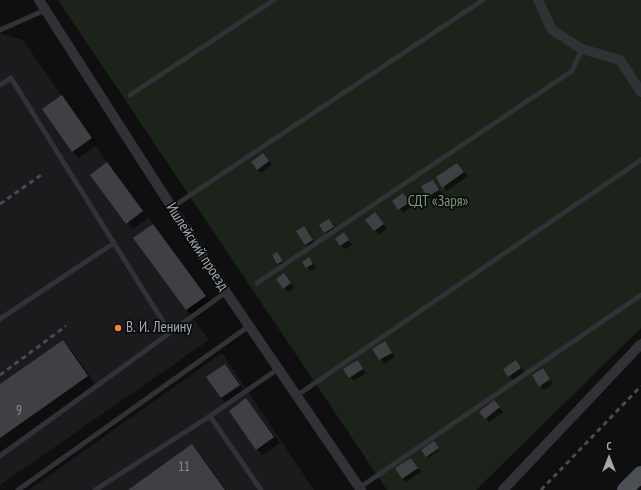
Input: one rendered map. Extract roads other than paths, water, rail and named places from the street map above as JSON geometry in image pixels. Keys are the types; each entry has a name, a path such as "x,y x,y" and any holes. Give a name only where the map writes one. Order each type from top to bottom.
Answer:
{"main road":[{"path":"625,490 641,474"}],"street":[{"name":"Ишлейский проезд","path":"39,0 226,292 360,489"},
{"path":"538,0 552,30 582,49 620,60 641,92"},
{"path":"503,490 641,344"}],"lane":[{"path":"130,95 274,0"},
{"path":"171,208 483,0"},
{"path":"0,30 45,10"},
{"path":"257,283 572,71 582,49"},
{"path":"0,85 11,78 170,333"},
{"path":"296,396 641,160"},
{"path":"0,320 114,243"},
{"path":"0,456 226,292"},
{"path":"360,489 641,295"},
{"path":"18,490 249,326"},
{"path":"95,490 210,416 278,369"},
{"path":"210,416 261,490"}],"railway":[{"path":"0,204 41,175"},
{"path":"0,375 66,326"},
{"path":"541,490 641,386"}],"place":[{"name":"В. И. Ленину","path":"118,328"}],"park label":[{"name":"СДТ «Заря»","path":"438,202"}]}
